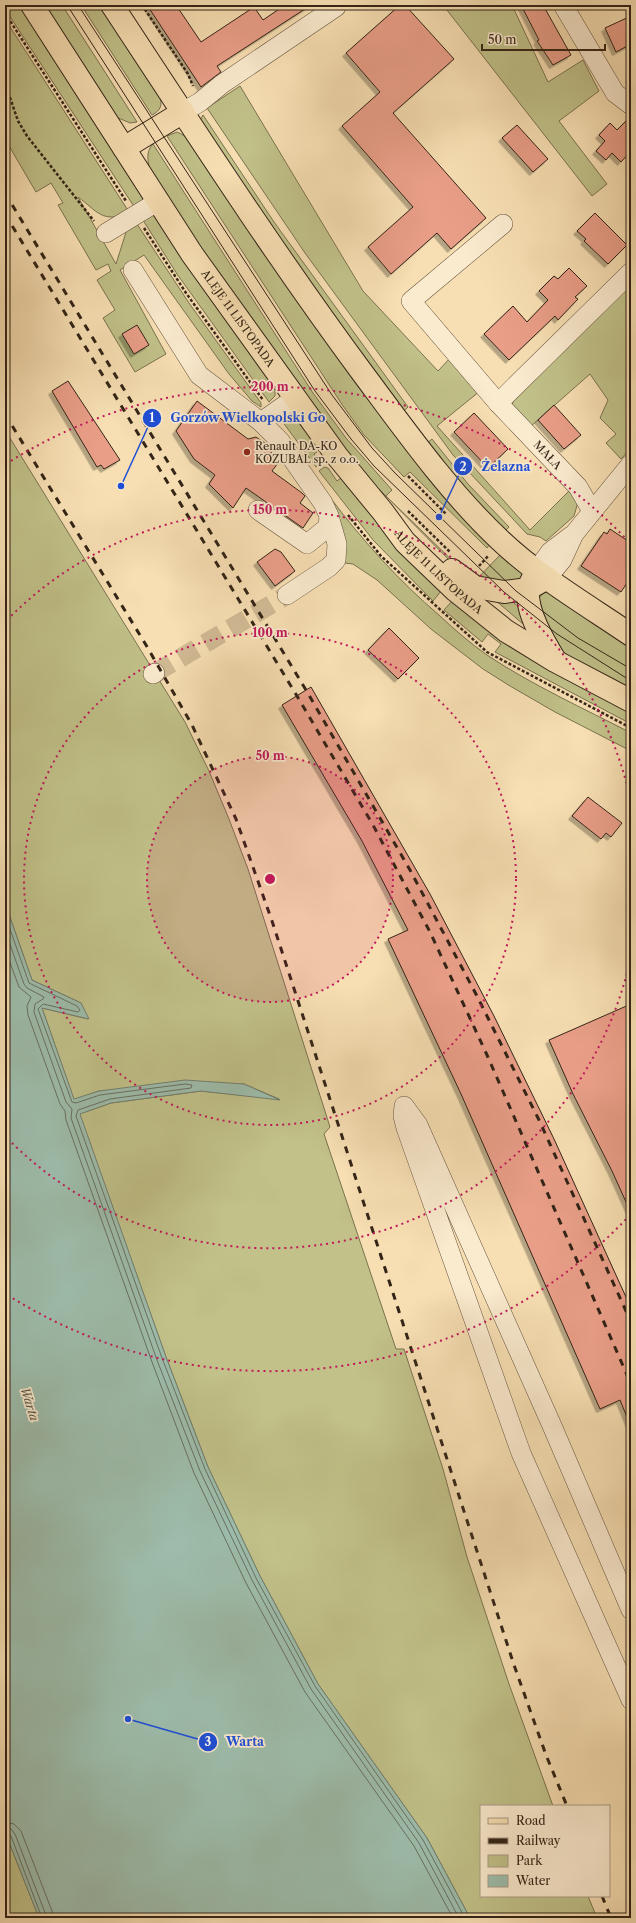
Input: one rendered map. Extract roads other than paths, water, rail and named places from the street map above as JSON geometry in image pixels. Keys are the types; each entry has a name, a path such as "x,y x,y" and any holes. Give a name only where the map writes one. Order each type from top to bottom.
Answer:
{"main road":[{"name":"ALEJE 11 LISTOPADA","path":"32,5 157,202 192,254 337,456 383,512 405,542 456,591 506,631 555,661 631,701"},
{"path":"112,5 191,107 245,208 338,340 433,468 484,525 519,557 537,579 631,634"},
{"path":"124,148 191,107"},
{"path":"383,512 413,532 456,573 475,588 504,592 537,579"},
{"path":"537,579 533,617 543,642 555,661"}],"street":[{"path":"563,5 615,94 631,105"},
{"path":"191,107 222,84 336,7"},
{"path":"106,233 157,202"},
{"name":"MAŁA","path":"503,224 411,301 498,403 578,487 592,510"},
{"path":"133,270 199,375 261,422 280,441 323,503 329,516 337,544 336,560 329,567 287,595"},
{"path":"498,403 631,272"},
{"path":"261,422 295,398"},
{"path":"537,579 562,560 574,534 631,464"},
{"path":"258,510 307,544 328,527 329,516"},
{"path":"631,1610 553,1428 418,1125 404,1106 403,1116 406,1128 521,1453 631,1700"}],"water":[{"path":"5,903 32,980 81,1003 89,1019 42,1008 74,1099 99,1091 185,1080 244,1084 280,1100 201,1091 111,1103 80,1114 166,1357 208,1467 260,1576 318,1684 427,1838 470,1918 39,1918 5,1832"}],"tunnel":[{"path":"155,673 287,595"}],"tram line":[{"path":"67,5 315,391 351,439 374,466 504,592 557,634 631,681"},
{"path":"78,5 332,395 372,448 395,473 516,591 578,638 631,669"}],"railway":[{"path":"5,193 306,690 410,870 477,996 539,1120 631,1322"},
{"path":"5,214 297,696 373,825 430,932 487,1055 631,1384"},
{"path":"5,414 146,645 192,725 236,819 272,921 514,1665 546,1755 567,1805"},
{"path":"602,1897 611,1918"}],"place":[{"name":"Renault DA-KO KOZUBAL sp. z o.o.","path":"247,452"},
{"name":"Gorzów Wielkopolski Go","path":"121,486"},
{"name":"Żelazna","path":"439,517"},
{"name":"Warta","path":"128,1719"}]}
